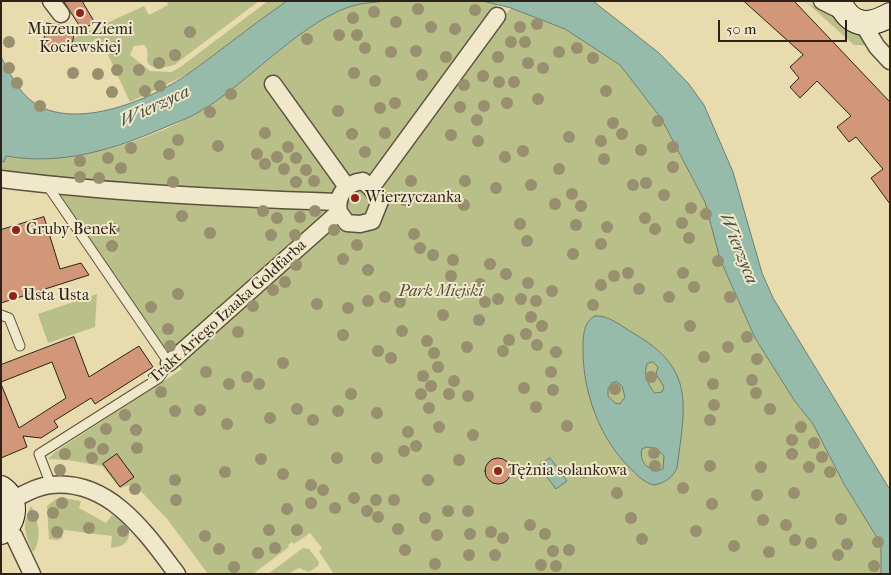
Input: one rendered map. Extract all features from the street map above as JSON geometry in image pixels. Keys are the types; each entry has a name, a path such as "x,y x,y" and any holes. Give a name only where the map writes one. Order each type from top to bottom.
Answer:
{"street":[{"path":"822,1 878,22 890,15"},
{"path":"849,12 890,61"},
{"path":"371,188 497,16"},
{"path":"1,179 47,186 338,208 347,222 360,224 372,221 380,200 363,181 354,182 347,187 273,84"},
{"name":"Trakt Ariego Izaaka Goldfarba","path":"169,363 338,208 340,194 347,187"},
{"path":"32,574 14,536 4,530 12,520 14,510 7,494 51,485 80,487 102,495 123,509 146,533 177,574"}],"lane":[{"path":"47,186 169,363"},
{"path":"1,315 9,318 20,346"},
{"name":"Trakt Ariego Izaaka Goldfarba","path":"51,485 39,454 158,378 169,363"}],"green space":[{"path":"167,1 259,1 174,65 159,68 152,66 147,61 147,49 144,45 134,46 130,55 150,71 171,72 179,68 268,1 287,1 188,74 130,102 103,44 94,41 71,52 74,38 144,6 149,15 168,5"},
{"name":"Park Miejski","path":"386,1 483,1 497,5 494,9 507,13 511,8 565,29 620,65 661,118 705,202 720,259 755,338 794,400 813,424 844,484 881,544 881,574 334,574 319,552 322,548 310,533 294,544 292,542 288,545 289,547 253,574 208,574 168,520 134,484 120,488 102,466 68,460 48,459 55,452 182,369 144,320 59,193 1,172 1,161 4,162 5,156 53,158 79,155 131,142 155,133 199,112 217,100 277,52 319,22 340,11 360,4"},
{"path":"805,1 858,33 869,45 854,45"},
{"path":"97,294 95,327 48,343 38,314"},
{"path":"63,498 81,501 79,508 106,523 112,515 118,518 127,527 129,533 126,543 111,548 112,536 64,530 62,538 58,540 49,539 47,506 56,499"},
{"path":"31,506 36,517 39,535 33,552 25,529 26,518"},
{"path":"303,548 309,549 319,562 318,566 309,572 299,568 288,574 268,574"}],"water":[{"name":"Wierzyca","path":"287,1 386,1 360,4 340,11 319,22 277,52 217,100 180,121 129,142 88,153 48,159 6,156 4,162 1,161 1,57 24,94 45,109 65,114 86,114 109,110 132,103 172,84 201,65"},
{"name":"Wierzyca","path":"483,1 593,1 659,53 688,83 704,105 733,172 762,273 773,298 890,490 890,574 881,574 881,544 844,484 813,424 794,400 755,338 720,259 705,202 661,118 620,65 565,29 511,8"},
{"path":"595,316 605,317 633,333 668,360 677,375 682,390 683,407 677,468 673,475 662,483 654,485 648,483 632,470 611,445 602,430 590,399 584,366 584,330","holes":["653,362 658,367 656,374 664,387 662,392 655,393 647,379 647,364","617,382 622,386 625,397 620,404 615,403 608,396 608,389 612,383","648,447 657,449 664,456 663,469 657,471 647,466 642,457 642,449"]},
{"path":"550,458 567,481 556,489 539,466"}],"building":[{"name":"Muzeum Ziemi Kociewskiej","path":"64,1 82,1 95,23 82,29"},
{"path":"744,1 794,1 890,102 890,204 871,178 883,169 856,137 849,142 837,127 851,116 817,81 800,98 790,87 799,78 790,67 803,55"},
{"path":"47,23 75,28 71,52 43,47"},
{"path":"44,217 60,269 81,263 89,275 1,303 1,230"},
{"path":"74,337 89,377 139,346 153,367 95,404 91,398 54,421 58,427 41,438 23,436 27,447 1,458 1,384 19,428 66,398 52,362 1,382 1,365"},
{"path":"117,454 134,477 120,487 103,464"},
{"name":"Tężnia solankowa","path":"498,458 508,461 511,471 508,481 498,484 488,481 485,471 488,461"}],"place":[{"name":"Muzeum Ziemi Kociewskiej","path":"80,13"},
{"name":"Wierzyczanka","path":"355,198"},
{"name":"Gruby Benek","path":"16,230"},
{"name":"Usta Usta","path":"13,296"},
{"name":"Tężnia solankowa","path":"498,471"}]}
